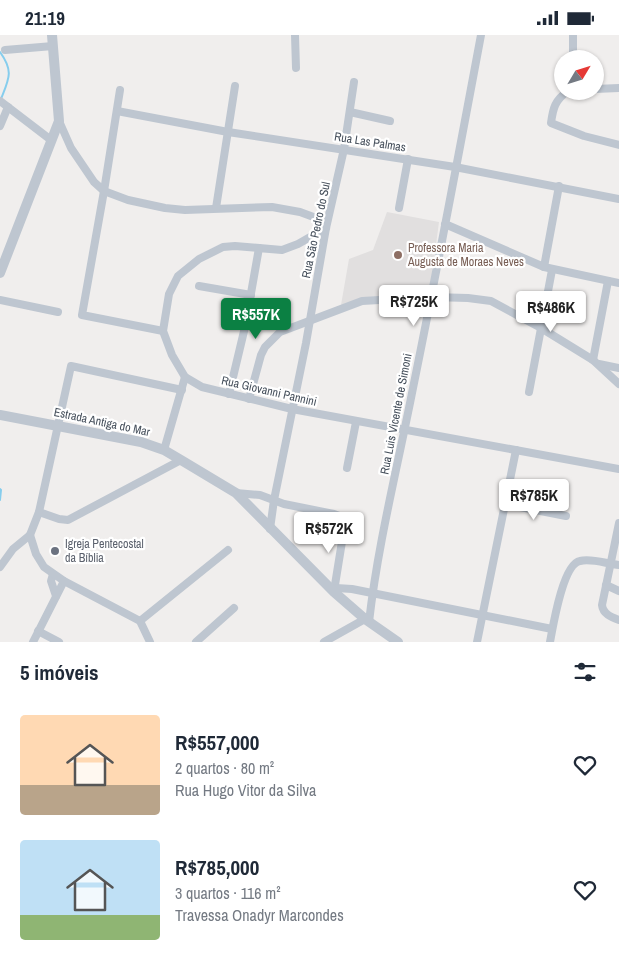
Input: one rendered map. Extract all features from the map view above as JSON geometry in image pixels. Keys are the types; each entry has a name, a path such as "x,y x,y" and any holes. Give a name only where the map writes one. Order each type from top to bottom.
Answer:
{"street":[{"path":"52,35 59,121 71,148 85,171 104,191 128,200 185,210 272,207 300,212 327,225"},
{"path":"295,35 296,68"},
{"name":"Rua Luis Vicente de Simoni","path":"367,620 432,297 481,35"},
{"path":"573,35 573,50"},
{"path":"5,50 53,46"},
{"name":"Rua São Pedro do Sul","path":"270,529 327,225 344,149 354,82"},
{"path":"216,208 235,86"},
{"path":"604,89 619,88"},
{"path":"120,90 82,315 163,331"},
{"path":"557,100 553,108 551,123 584,136 619,145"},
{"path":"0,126 4,105 51,140"},
{"name":"Rua Las Palmas","path":"117,111 228,132 455,167 619,199"},
{"path":"350,112 390,121"},
{"path":"0,273 59,121"},
{"path":"399,208 408,159"},
{"path":"544,267 559,186"},
{"path":"445,224 544,267 619,283"},
{"path":"164,450 185,377 172,355 163,331 172,285 178,276 199,259 223,247 235,246 282,250 290,248 327,225"},
{"path":"229,394 251,295 259,248"},
{"path":"529,392 552,269"},
{"path":"595,362 608,281"},
{"path":"199,286 251,295"},
{"path":"249,399 261,355 265,347 280,333 362,301 432,297 491,301 541,328 595,362 619,384"},
{"path":"0,300 58,312"},
{"path":"595,362 619,368"},
{"path":"0,567 13,549 30,535 39,511 71,366 182,390"},
{"name":"Rua Giovanni Pannini","path":"185,377 202,387 292,409 619,469"},
{"name":"Estrada Antiga do Mar","path":"0,415 141,442 164,450 236,493 270,529 367,620 398,642"},
{"path":"347,468 356,421"},
{"path":"477,642 516,450"},
{"path":"39,511 59,519 68,520 181,460"},
{"path":"236,493 260,495 284,504 340,515 345,523 335,590 352,589 552,629"},
{"path":"505,504 566,516"},
{"path":"619,523 615,565 606,585 602,609 606,614 619,621"},
{"path":"30,535 36,554 44,567 64,581 140,621 150,642"},
{"path":"140,621 228,550"},
{"path":"551,642 552,629 566,576 574,564 581,560 615,565"},
{"path":"53,574 50,581 56,596"},
{"path":"33,642 64,581"},
{"path":"606,585 619,591"},
{"path":"196,642 234,609"},
{"path":"324,642 367,620"},
{"path":"38,631 59,642"}],"shaded area":[{"name":"Professora Maria Augusta de Moraes Neves","path":"387,212 439,222 430,290 424,294 359,299 341,305 349,259 373,250"}],"waterway":[{"path":"0,52 9,70 1,99"},
{"path":"0,489 0,500"}],"place":[{"name":"Professora Maria Augusta de Moraes Neves","path":"398,255"},
{"name":"Igreja Pentecostal da Bíblia","path":"55,551"}]}
